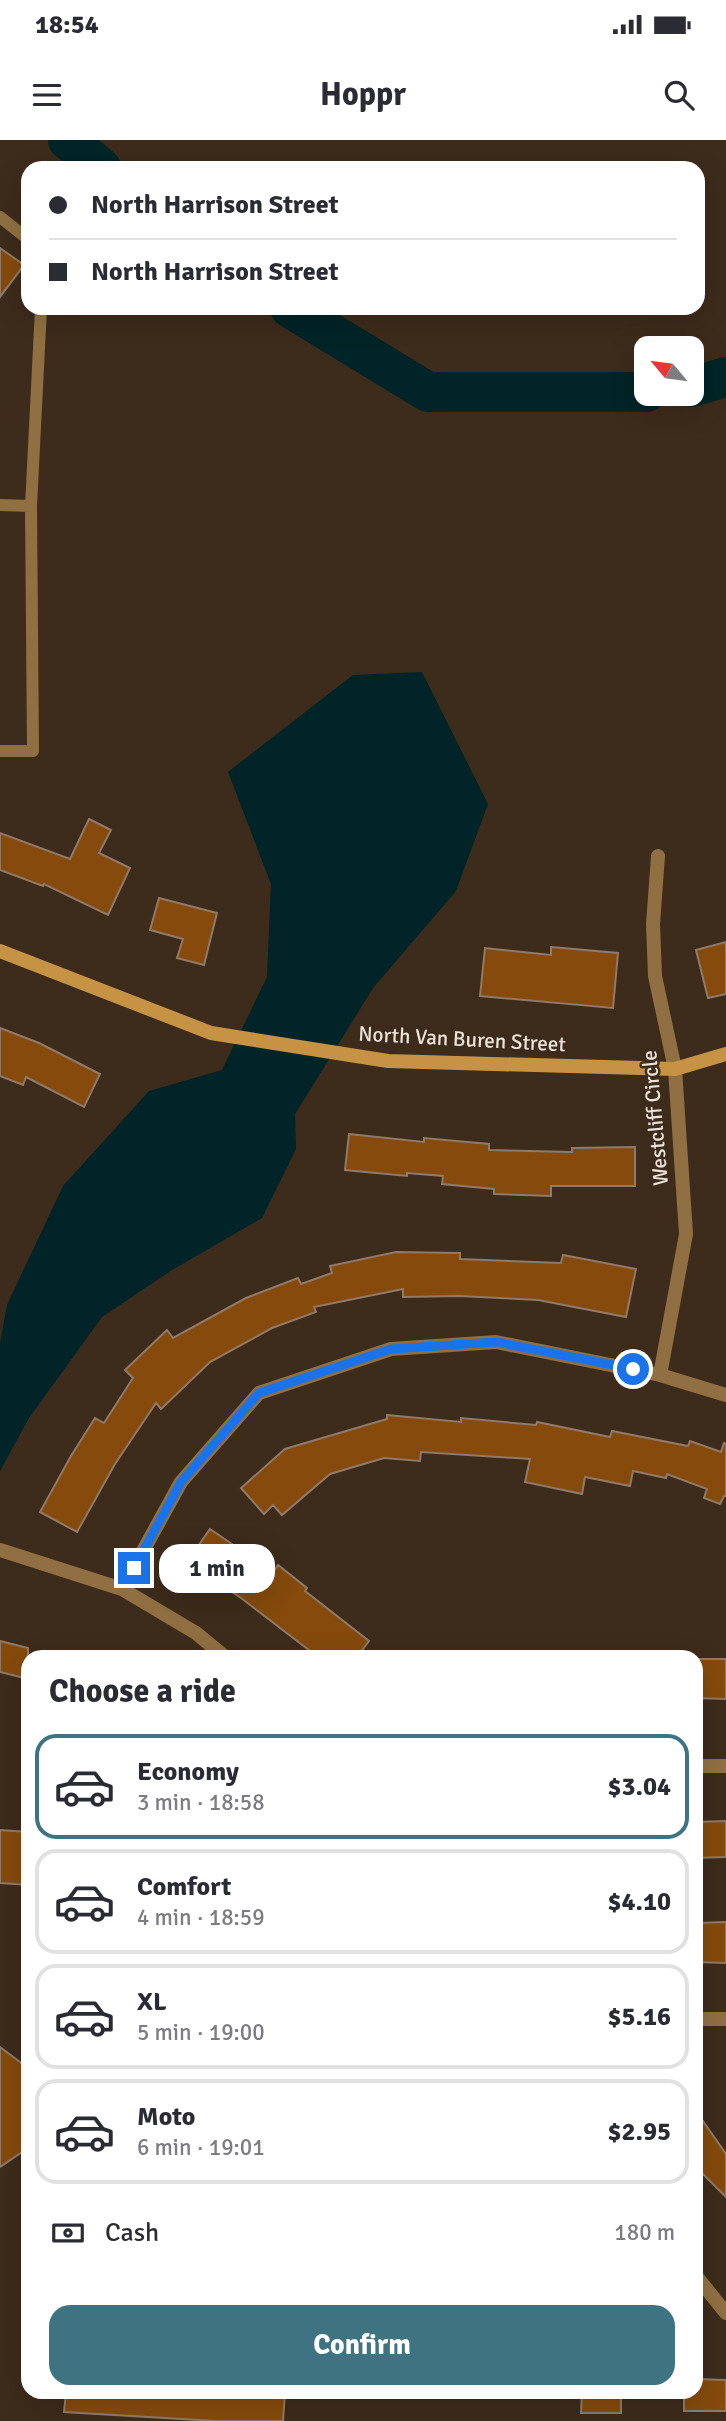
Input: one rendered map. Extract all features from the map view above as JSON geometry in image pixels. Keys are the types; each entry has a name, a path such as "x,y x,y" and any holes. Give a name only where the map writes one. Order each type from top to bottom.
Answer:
{"street":[{"name":"Westcliff Circle","path":"658,856 653,924 655,976 675,1069 686,1234 660,1375"},
{"name":"North Van Buren Street","path":"0,951 211,1032 388,1061 675,1069 726,1055"},
{"path":"122,1589 181,1482 259,1393 391,1349 496,1342 660,1375 726,1395"},
{"path":"0,1550 122,1589 196,1633 217,1650"},
{"path":"703,1766 726,1766"},
{"path":"703,2019 726,2019"},
{"path":"703,2285 726,2313"}],"lane":[{"path":"0,217 21,234"},
{"path":"0,751 33,751 31,506 41,315"},
{"path":"0,505 31,506"}],"water":[{"path":"422,672 488,804 456,891 373,988 295,1114 296,1149 262,1218 172,1270 102,1317 29,1418 0,1471 0,1343 7,1305 63,1186 149,1091 222,1070 267,977 271,884 228,772 353,675"}],"building":[{"path":"0,248 21,263 21,269 0,297"},
{"path":"89,819 111,830 99,853 130,868 108,915 44,884 43,886 0,870 0,833 70,859"},
{"path":"159,898 217,913 204,965 177,958 183,939 150,930"},
{"path":"726,942 726,994 708,998 696,950"},
{"path":"551,947 618,953 613,1008 480,996 485,948 551,955"},
{"path":"0,1028 39,1043 100,1074 84,1107 26,1077 23,1085 0,1076"},
{"path":"349,1134 424,1142 424,1138 489,1144 489,1150 572,1152 572,1148 635,1147 635,1186 551,1186 551,1196 494,1194 494,1189 442,1184 443,1176 407,1173 407,1176 345,1170"},
{"path":"396,1252 460,1253 460,1259 561,1263 563,1255 636,1269 626,1317 538,1300 459,1296 403,1297 403,1289 314,1307 316,1312 272,1328 210,1362 161,1409 156,1403 115,1464 77,1532 40,1512 95,1418 104,1423 133,1378 125,1370 167,1330 173,1338 246,1298 298,1278 301,1284 332,1273 330,1266"},
{"path":"387,1415 461,1422 461,1418 536,1425 537,1422 610,1437 612,1431 688,1446 690,1441 721,1452 724,1443 726,1496 720,1504 704,1498 707,1489 667,1474 666,1478 633,1471 630,1486 585,1477 582,1494 525,1482 530,1459 421,1452 420,1461 384,1458 330,1474 282,1515 273,1505 264,1514 241,1488 285,1449 387,1419"},
{"path":"210,1529 273,1572 278,1565 307,1588 305,1591 369,1641 362,1650 309,1650 241,1598 187,1562"},
{"path":"0,1641 28,1648 21,1650 21,1677 0,1672"},
{"path":"703,1659 726,1659 726,1699 703,1698"},
{"path":"726,1821 726,1857 703,1858 703,1822"},
{"path":"0,1830 21,1832 21,1884 0,1883"},
{"path":"726,1922 726,1963 703,1962 703,1923"},
{"path":"0,2047 21,2063 21,2153 0,2167"},
{"path":"703,2121 726,2154 726,2197 703,2174"},
{"path":"703,2379 726,2380 726,2411 684,2411 684,2399 703,2399"},
{"path":"65,2399 285,2399 283,2421 215,2421 64,2412"},
{"path":"582,2399 621,2399 621,2413 581,2413"}],"waterway":[{"path":"68,140 93,161"},
{"path":"302,315 428,392 634,392"},
{"path":"704,383 726,377"}],"route":[{"path":"134,1568 181,1482 259,1393 391,1349 496,1342 633,1369"}]}
